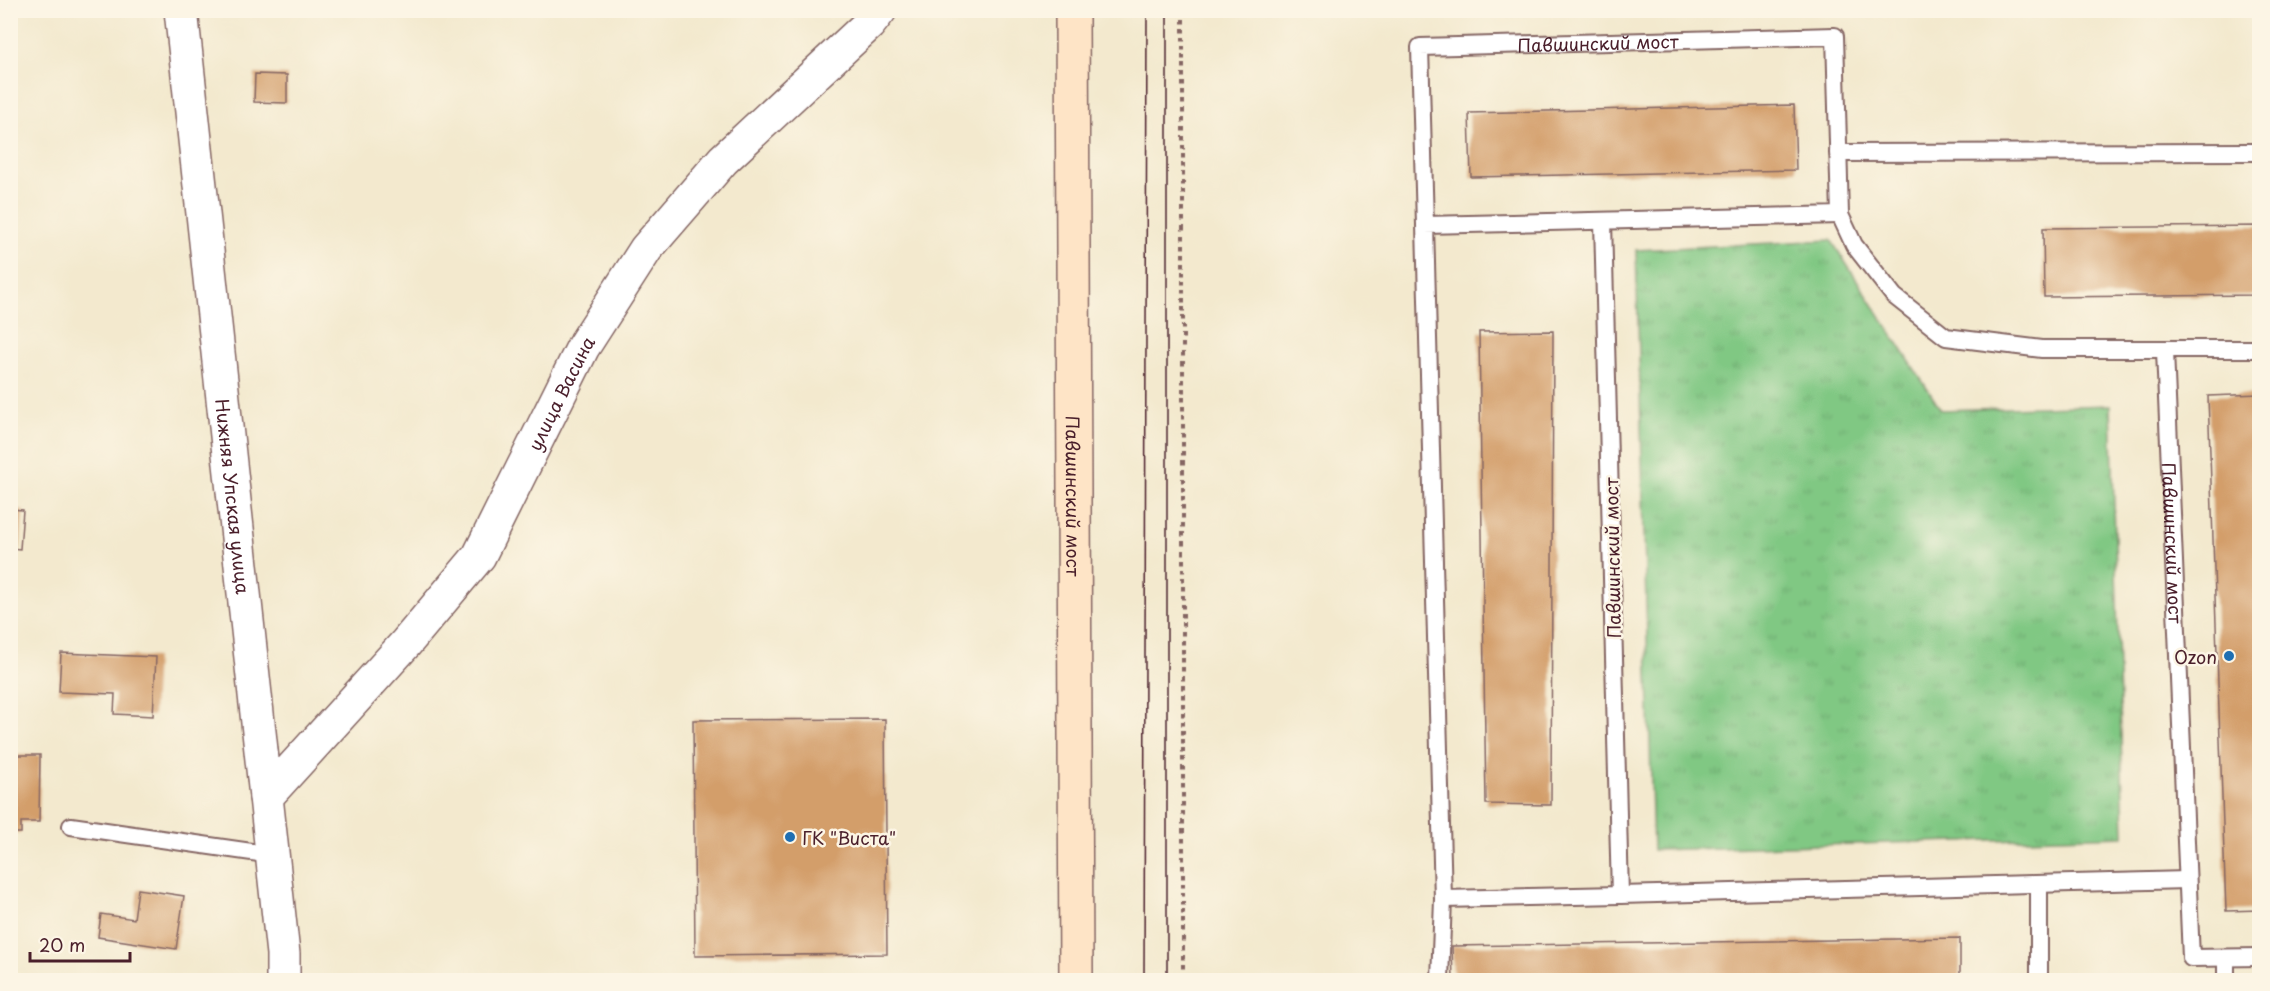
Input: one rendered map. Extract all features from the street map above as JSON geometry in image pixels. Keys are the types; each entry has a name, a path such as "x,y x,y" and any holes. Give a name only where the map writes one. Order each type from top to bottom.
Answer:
{"main road":[{"name":"Павшинский мост","path":"1072,10 1076,981"}],"street":[{"name":"Нижняя Упская улица","path":"181,10 283,954 283,981"},
{"name":"улица Васина","path":"266,797 406,643 479,556 583,347 646,249 723,160 869,24 880,10"}],"lane":[{"name":"Павшинский мост","path":"1440,981 1443,899 1420,47 1835,36 1840,215 1854,245 1894,296 1946,337 2042,349 2164,351 2259,349"},
{"path":"1838,153 2259,152"},
{"path":"1425,225 1840,215"},
{"name":"Павшинский мост","path":"1603,221 1620,895"},
{"name":"Павшинский мост","path":"2164,351 2191,958 2259,957"},
{"path":"70,826 272,855"},
{"path":"1443,899 2187,879"},
{"path":"2039,884 2039,981"},
{"path":"2226,958 2226,981"}],"path":[{"path":"1183,10 1183,981"}],"green space":[{"path":"1831,240 1941,410 2111,405 2124,836 1653,850 1636,250"}],"building":[{"path":"255,74 287,75 287,103 254,102"},
{"path":"1794,105 1796,170 1471,177 1469,113"},
{"path":"2260,226 2260,295 2044,297 2043,228"},
{"path":"1553,331 1551,805 1486,804 1479,332"},
{"path":"2260,394 2260,910 2226,911 2208,396"},
{"path":"10,509 23,510 20,549 10,548"},
{"path":"61,653 156,657 153,716 114,714 115,694 59,692"},
{"name":"ГК \"Виста\"","path":"885,719 887,954 695,956 693,720"},
{"path":"10,755 40,755 39,822 21,822 21,833 10,833"},
{"path":"138,889 184,896 176,949 98,937 101,914 134,919"},
{"path":"1960,938 1960,980 1453,980 1452,946"}],"tram line":[{"path":"1144,980 1147,10"},
{"path":"1167,10 1167,980"}],"place":[{"name":"Ozon","path":"2229,656"},
{"name":"ГК \"Виста\"","path":"790,837"}]}
